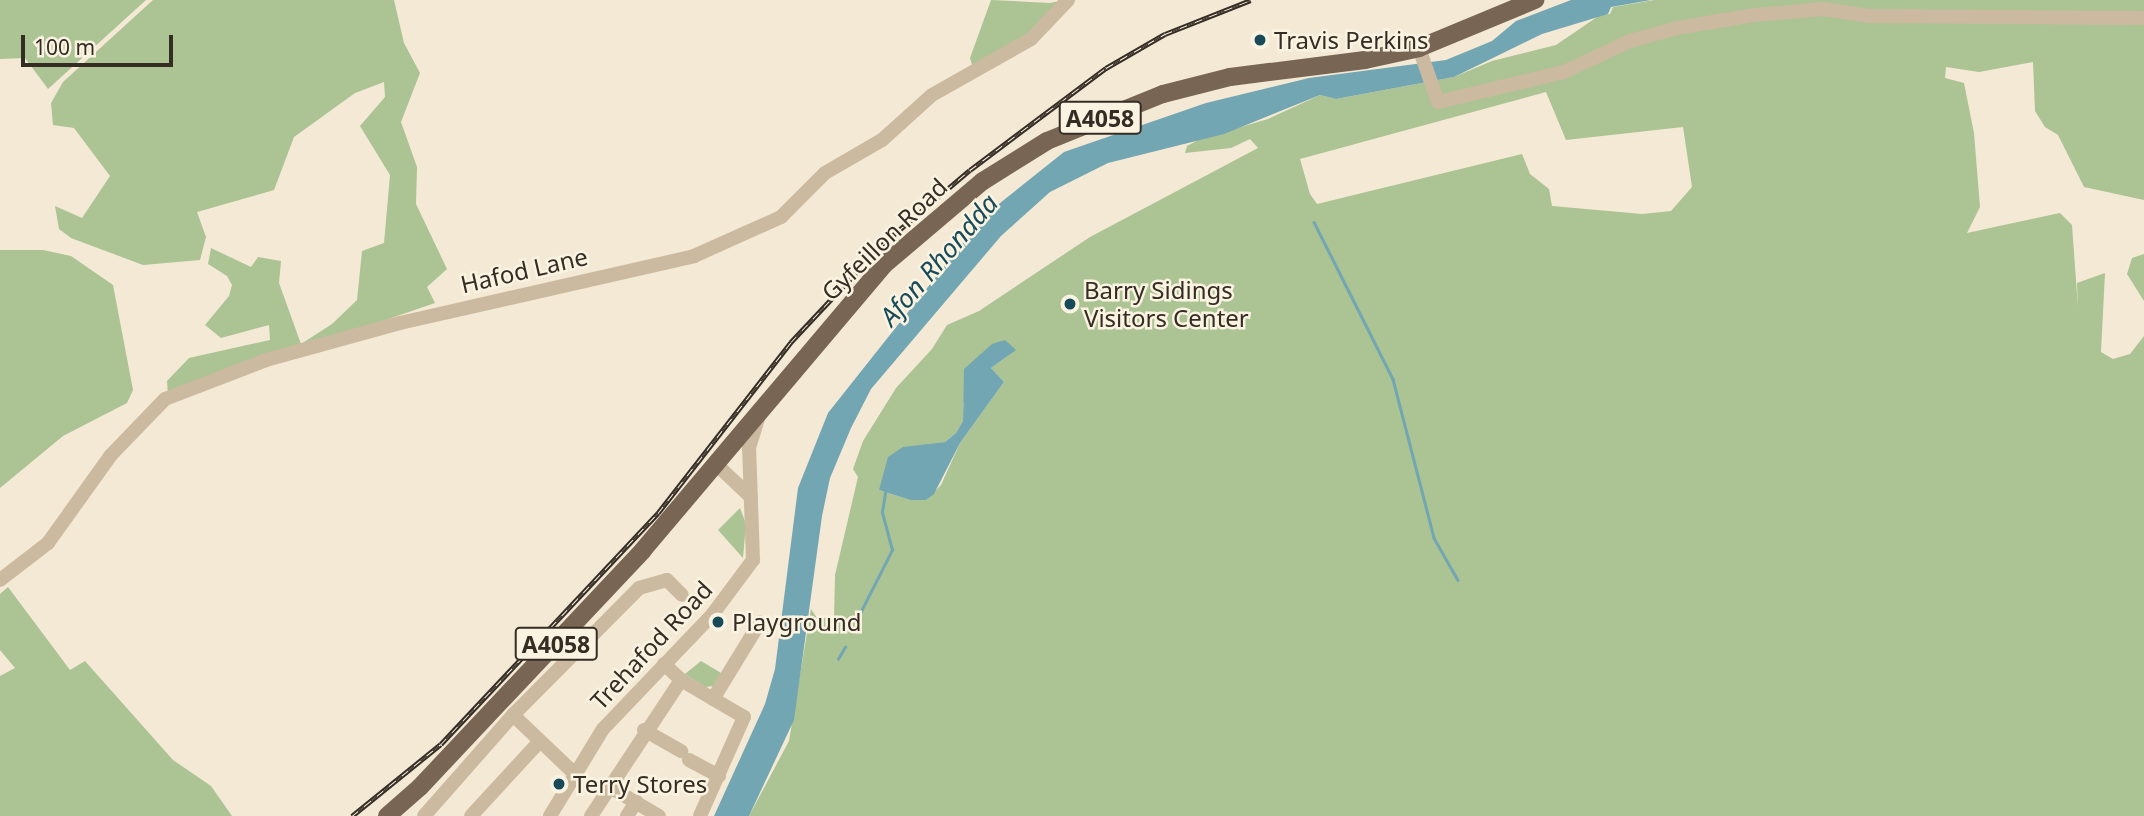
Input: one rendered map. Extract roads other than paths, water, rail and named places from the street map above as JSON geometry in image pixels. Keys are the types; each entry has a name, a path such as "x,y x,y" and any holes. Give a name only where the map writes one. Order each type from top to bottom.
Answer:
{"main road":[{"name":"Gyfeillon Road","path":"718,466 848,304 918,232 983,181 1047,141 1189,86 1421,54 1535,0"},
{"name":"A4058","path":"387,816 553,646 718,466"}],"street":[{"name":"Hafod Lane","path":"0,580 48,543 111,456 165,399 266,360 400,323 694,256 781,217 825,173 882,140 932,95 1031,39 1068,0"},
{"path":"1421,54 1438,102 1564,72 1654,35 1755,15 1823,9 1870,16 2144,18"},
{"name":"Trehafod Road","path":"550,816 603,729 736,587 753,560 749,448 761,411"},
{"path":"718,466 751,497"},
{"path":"424,816 513,716 639,588 667,580 682,595"},
{"path":"713,699 760,622"},
{"path":"664,664 681,680 744,717 701,816"},
{"path":"591,816 644,730 681,680"},
{"path":"513,716 574,773"},
{"path":"644,730 719,776"},
{"path":"471,816 539,742"},
{"path":"608,786 659,816"},
{"path":"627,816 636,802"}],"water":[{"path":"1571,0 1651,0 1611,7 1608,14 1542,34 1454,77 1336,99 1320,95 1224,134 1108,163 1050,192 1001,236 871,389 851,428 830,478 822,516 794,720 749,816 714,816 765,704 775,669 798,488 828,413 985,215 1064,152 1206,103 1309,78 1446,60 1492,41 1516,21"},
{"path":"1005,340 1016,350 991,368 1004,382 960,443 934,494 926,500 910,500 879,490 888,457 903,447 945,442 956,433 963,421 964,369 992,344"}],"waterway":[{"path":"1314,222 1393,379 1434,538 1458,580"},
{"path":"860,613 892,550 882,512 885,492"},
{"path":"838,659 845,647"}],"railway":[{"path":"352,816 441,744 658,513 791,342 885,242 970,170 1106,68 1165,34 1251,0"}],"place":[{"name":"Travis Perkins","path":"1260,40"},
{"name":"Barry Sidings Visitors Center","path":"1070,304"},
{"name":"Playground","path":"718,622"},
{"name":"Terry Stores","path":"559,784"}],"water label":[{"name":"Afon Rhondda","path":"939,260"}]}
